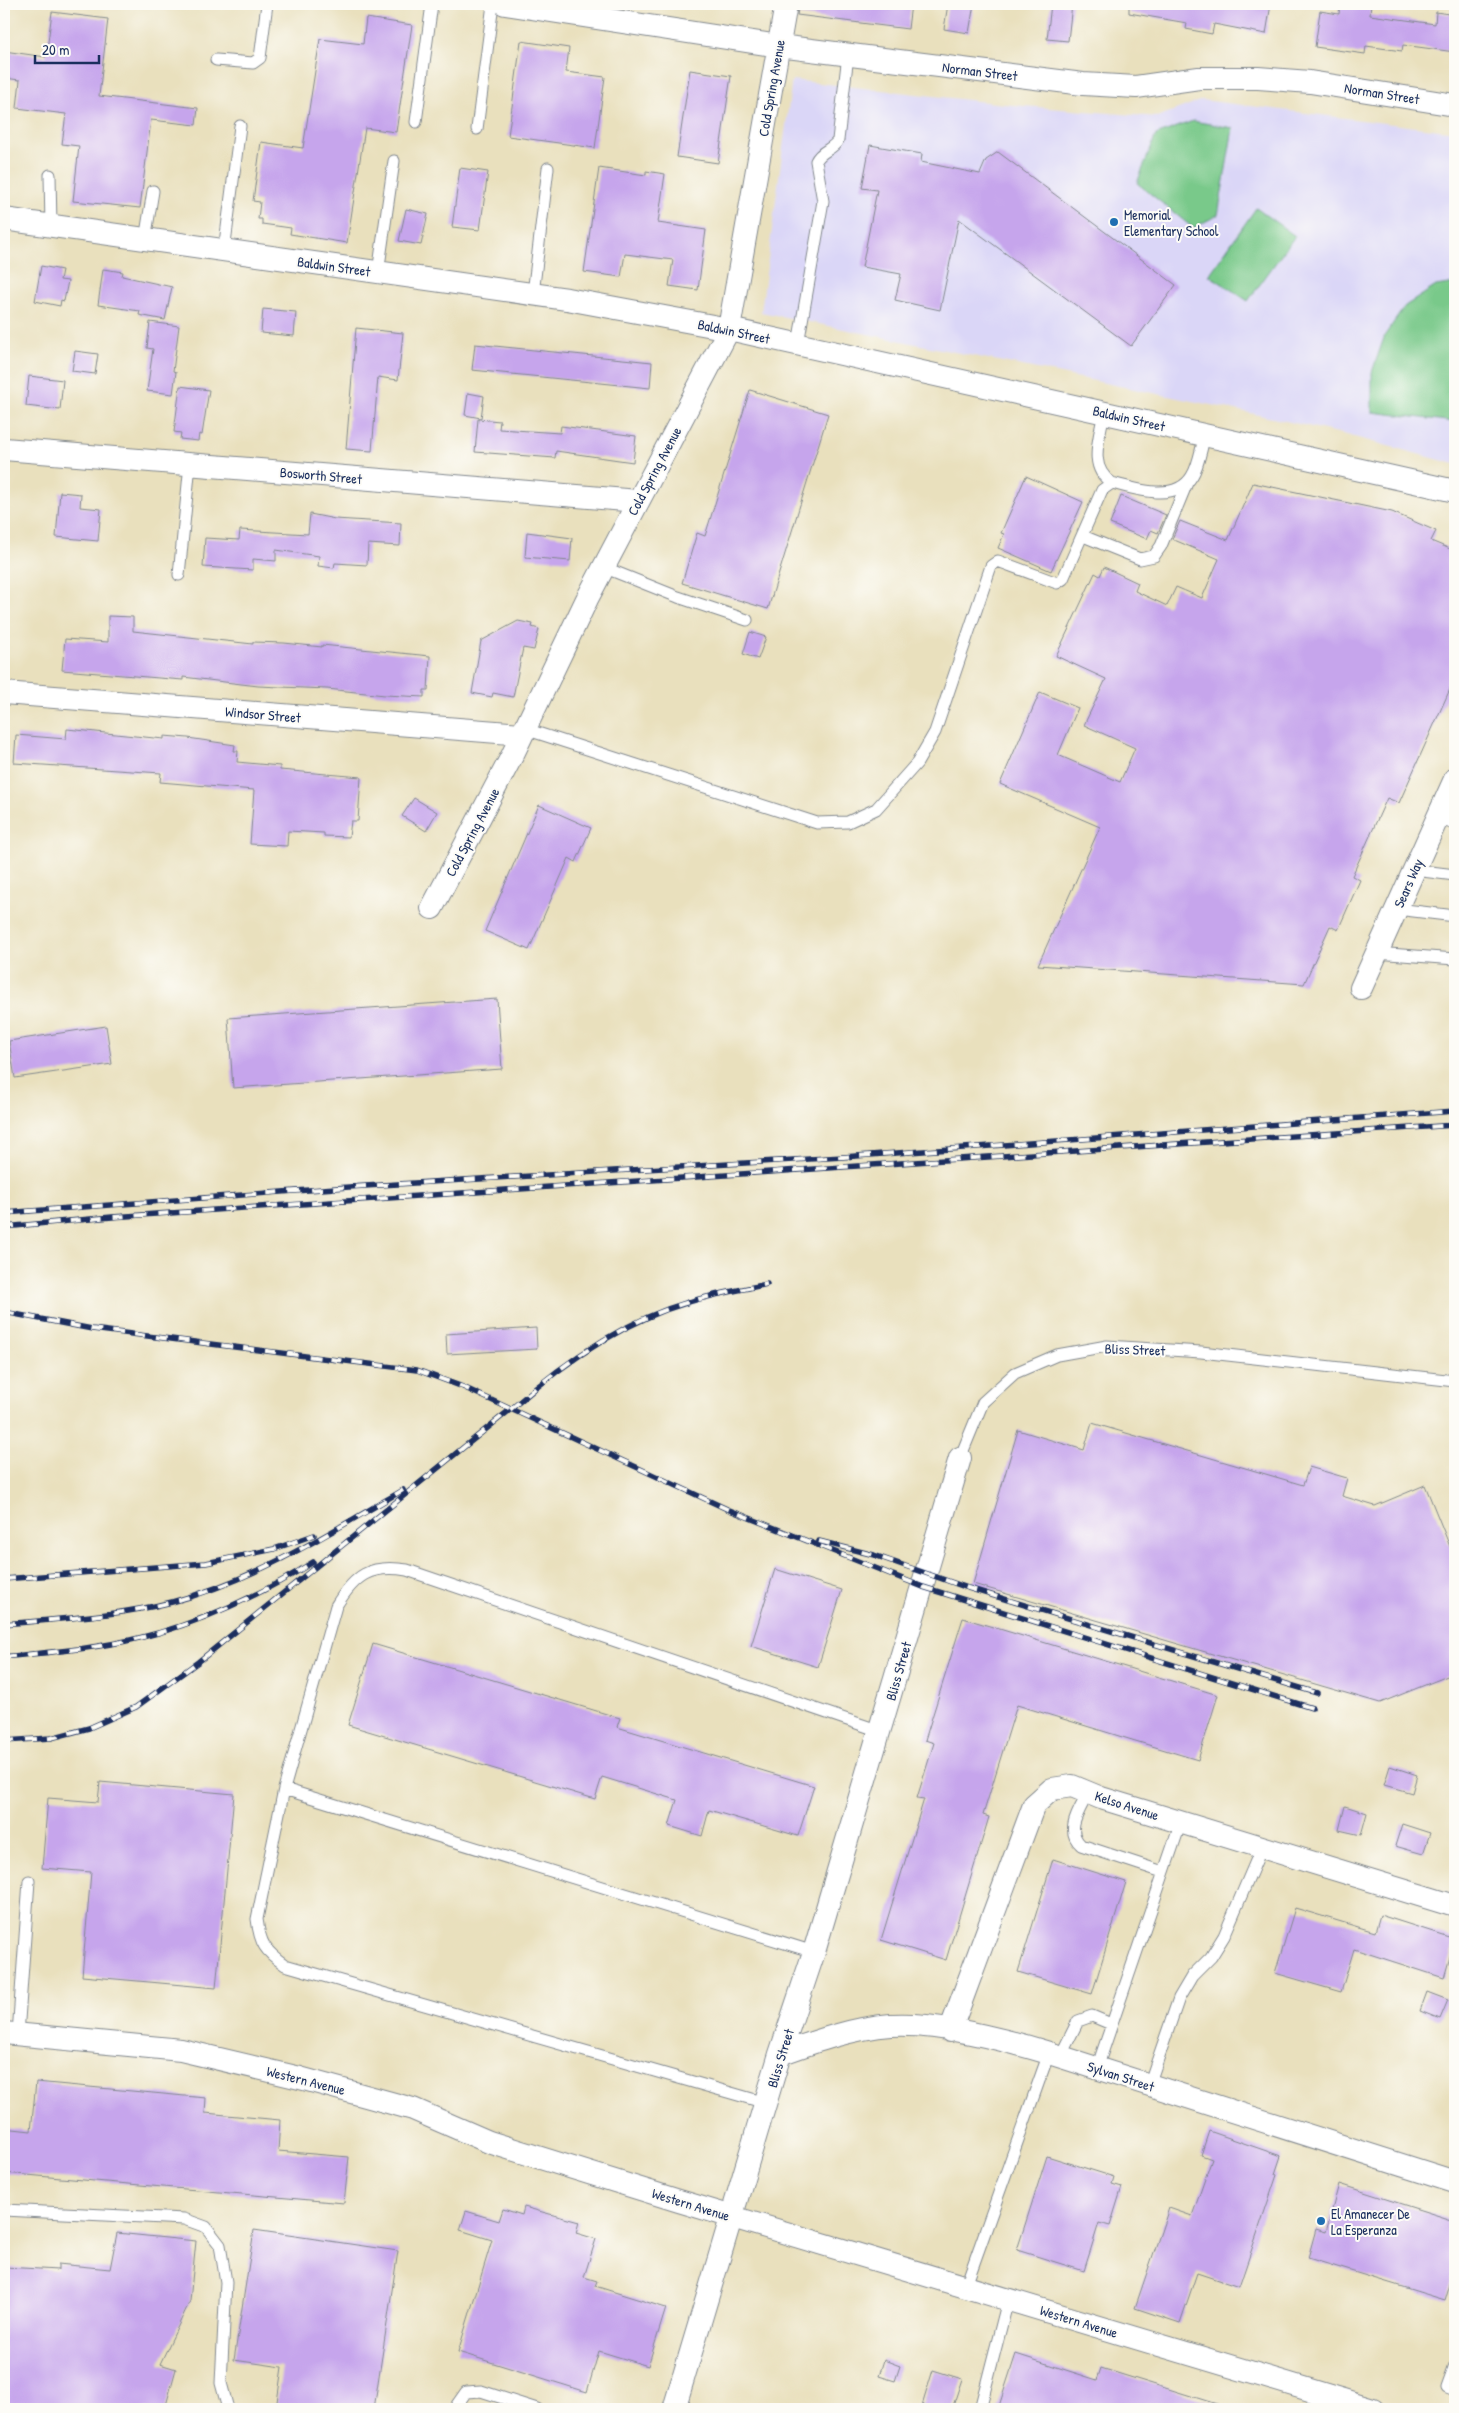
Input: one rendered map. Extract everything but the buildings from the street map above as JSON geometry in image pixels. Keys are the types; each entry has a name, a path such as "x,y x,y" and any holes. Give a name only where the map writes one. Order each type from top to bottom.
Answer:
{"street":[{"name":"Norman Street","path":"505,4 779,46 1119,87 1136,87 1215,77 1301,81 1455,105"},
{"name":"Cold Spring Avenue","path":"432,908 524,732 603,567 729,329 786,4"},
{"name":"Baldwin Street","path":"4,219 533,294 729,329 1455,491"},
{"name":"Bosworth Street","path":"4,449 638,501"},
{"name":"Windsor Street","path":"4,693 524,732"},
{"name":"Sears Way","path":"1360,988 1414,870 1446,821 1455,779"},
{"name":"Bliss Street","path":"674,2409 733,2217 780,2054 814,1952 960,1458"},
{"name":"Kelso Avenue","path":"950,2031 1034,1805 1052,1788 1072,1786 1088,1793 1455,1906"},
{"name":"Sylvan Street","path":"780,2054 834,2036 877,2027 910,2025 997,2039 1097,2068 1455,2182"},
{"name":"Western Avenue","path":"11,2033 181,2050 300,2078 413,2109 489,2142 1008,2300 1322,2402 1373,2409"}],"lane":[{"path":"216,60 253,63 260,58 268,4"},
{"path":"416,122 432,4"},
{"path":"477,130 493,4"},
{"path":"798,344 823,201 816,161 818,155 835,146 838,140 848,55"},
{"path":"224,251 240,126"},
{"path":"378,273 394,160"},
{"path":"533,294 548,168"},
{"path":"50,175 51,226"},
{"path":"145,240 152,191"},
{"path":"1104,412 1096,457 1101,474 1112,483 1135,489 1169,492 1187,483"},
{"path":"1082,536 1140,559 1154,556 1161,546 1187,483 1193,475 1205,435"},
{"path":"179,575 190,464"},
{"path":"524,732 817,824 848,822 876,809 918,763 935,732 991,566 998,562 1057,584 1063,579 1102,490 1112,483"},
{"path":"603,567 678,597 747,620"},
{"path":"1414,870 1455,875"},
{"path":"1397,909 1455,916"},
{"path":"1376,953 1455,959"},
{"name":"Bliss Street","path":"960,1458 983,1402 1015,1373 1057,1355 1108,1346 1201,1352 1455,1381"},
{"path":"766,2102 285,1965 268,1952 259,1936 257,1919 284,1789 336,1606 346,1590 361,1575 385,1566 407,1570 880,1731"},
{"path":"284,1789 814,1952"},
{"path":"1088,1793 1072,1830 1074,1839 1081,1845 1163,1872"},
{"path":"1097,2068 1181,1822"},
{"path":"1149,2085 1179,1998 1192,1976 1211,1957 1224,1936 1262,1847"},
{"path":"11,2033 29,1881"},
{"path":"965,2288 1055,2055 1078,2021 1092,2016 1111,2024"},
{"path":"4,2210 184,2219 206,2227 220,2245 226,2282 221,2383 228,2409"},
{"path":"980,2409 1008,2300"},
{"path":"1455,2366 1447,2388 1455,2391"},
{"path":"454,2409 457,2402 466,2392 481,2391 537,2409"}],"shaded area":[{"name":"Memorial Elementary School","path":"792,80 1012,105 1157,117 1202,100 1455,132 1455,464 1347,435 1250,413 761,312"}],"green space":[{"path":"1193,121 1233,128 1218,215 1193,228 1137,183 1156,135"},
{"path":"1256,208 1295,236 1248,301 1209,275"},
{"path":"1455,283 1455,422 1372,412 1372,372 1385,335 1405,306 1436,286"}],"railway":[{"path":"4,1213 349,1187 843,1157 1455,1111"},
{"path":"4,1227 112,1217 1455,1125"},
{"path":"4,1741 51,1738 89,1728 136,1707 198,1662 572,1360 617,1332 664,1310 708,1297 767,1284"},
{"path":"4,1312 92,1329 417,1370 463,1387 727,1509 923,1587 1312,1708"},
{"path":"4,1624 130,1611 203,1593 291,1554 403,1490"},
{"path":"4,1579 206,1563 274,1549 314,1535"},
{"path":"819,1541 874,1555 968,1588 1317,1693"},
{"path":"4,1657 106,1645 184,1625 252,1596 313,1562"}],"place":[{"name":"Memorial Elementary School","path":"1114,222"},
{"name":"El Amanecer De La Esperanza","path":"1321,2221"}]}
